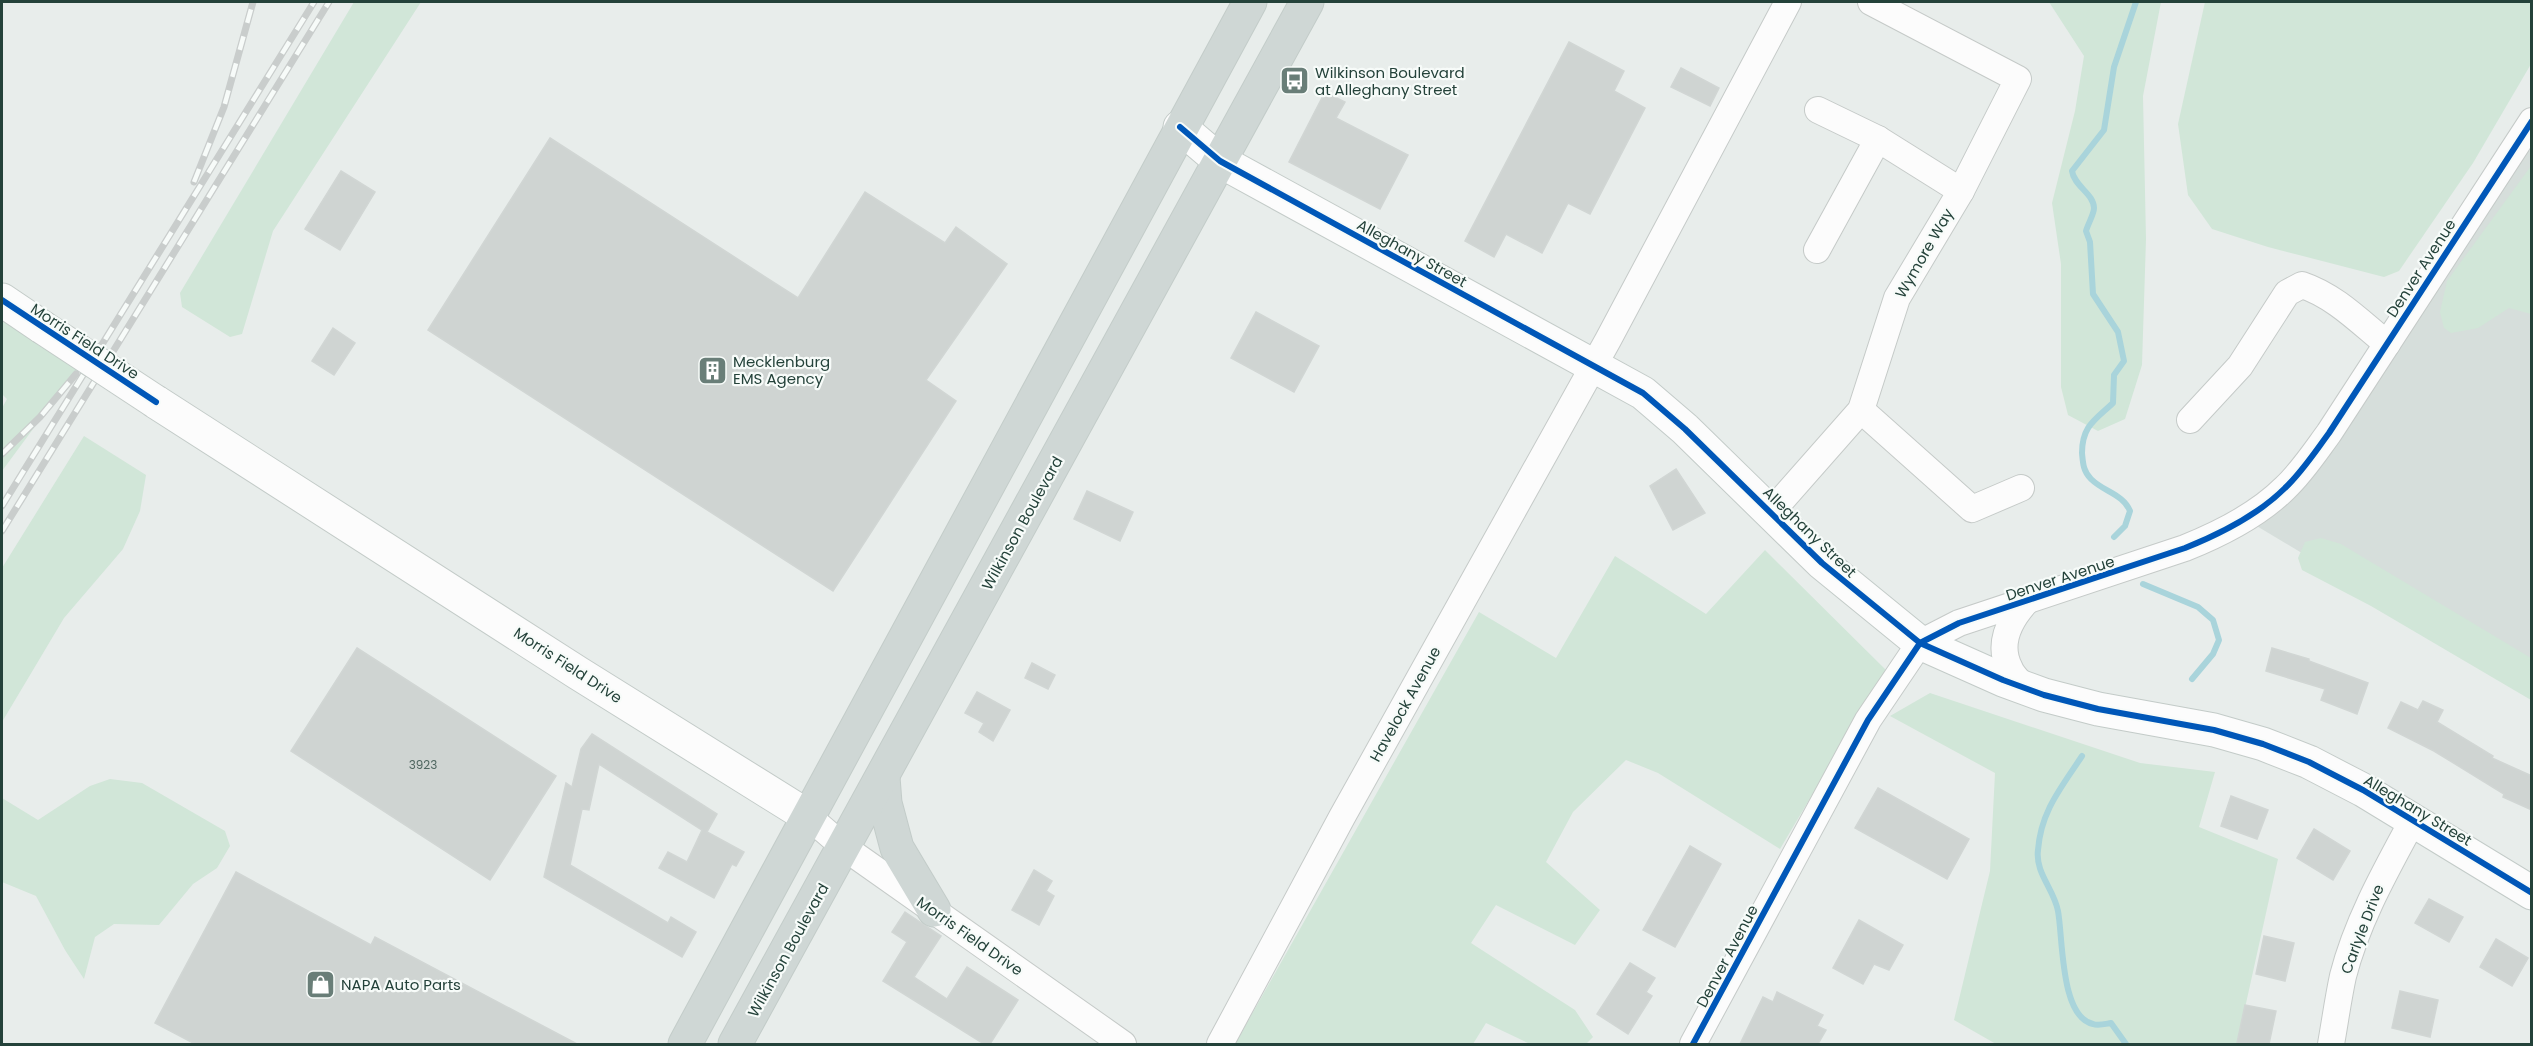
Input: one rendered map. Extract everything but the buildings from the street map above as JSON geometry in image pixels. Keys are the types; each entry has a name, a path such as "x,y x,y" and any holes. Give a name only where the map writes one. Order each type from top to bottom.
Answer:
{"main road":[{"path":"685,1044 1180,127 1250,2"},
{"name":"Wilkinson Boulevard","path":"735,1044 1307,2"},
{"path":"883,777 885,803 897,848 934,910"}],"street":[{"name":"Havelock Avenue","path":"1220,1044 1342,817 1593,365 1788,2"},
{"name":"Wymore Way","path":"1772,512 1861,410 1897,298 1961,190 2018,79 1871,2"},
{"path":"1818,110 1878,140 1961,190"},
{"name":"Denver Avenue","path":"1693,1044 1868,720 1920,643 1959,623 2025,603 2217,535 2283,490 2308,463 2532,121"},
{"name":"Alleghany Street","path":"1180,127 1220,161 1642,393 1685,429 1822,563 1920,643 2025,688 2098,710 2214,730 2263,744 2309,762 2363,790 2532,893"},
{"path":"1817,250 1878,140"},
{"path":"2190,420 2240,366 2287,293 2302,285 2315,289 2341,306 2386,344"},
{"name":"Morris Field Drive","path":"2,300 156,402 578,673 809,817 844,848 1123,1044"},
{"path":"1861,410 1972,509 2021,488"},
{"path":"2025,603 2013,616 2006,631 2005,655 2010,670 2025,688"},
{"name":"Carlyle Drive","path":"2331,1044 2344,975 2362,922 2381,878 2413,820"}],"shaded area":[{"path":"2521,145 2531,152 2531,690 2245,519 2286,491"}],"green space":[{"path":"354,2 421,2 273,231 242,334 230,337 182,307 180,293"},
{"path":"2049,2 2161,2 2143,96 2146,239 2142,365 2125,419 2098,431 2068,415 2061,387 2061,264 2052,203 2075,111 2084,56"},
{"path":"2205,2 2531,2 2531,64 2473,163 2399,271 2384,277 2268,247 2212,229 2188,195 2178,124"},
{"path":"2531,166 2531,314 2509,308 2478,328 2451,333 2444,328 2440,312 2447,281"},
{"path":"2,320 78,368 2,471 2,408 7,399 2,394"},
{"path":"84,436 146,475 140,511 123,549 64,618 2,722 2,568"},
{"path":"2321,538 2341,544 2531,658 2531,700 2371,606 2302,570 2298,558 2305,542"},
{"path":"1765,550 1886,670 1780,849 1658,773 1626,760 1573,812 1546,862 1600,910 1575,945 1496,905 1471,943 1575,1010 1593,1037 1586,1044 1530,1044 1486,1023 1473,1044 1235,1044 1479,612 1556,658 1615,556 1706,614"},
{"path":"1930,693 2140,763 2215,772 2199,827 2278,859 2237,1044 1996,1044 1954,1020 1990,871 1995,773 1890,716"},
{"path":"110,779 142,783 225,831 230,846 217,868 193,884 159,925 114,924 95,937 84,979 65,950 36,896 2,882 2,798 38,820 90,786"}],"waterway":[{"path":"2114,537 2125,526 2130,511 2123,501 2088,476 2082,453 2087,430 2095,419 2113,403 2114,375 2124,361 2118,332 2093,294 2090,242 2086,231 2094,208 2091,198 2076,181 2072,171 2104,130 2114,67 2136,2"},
{"path":"2143,584 2198,607 2213,620 2219,640 2213,654 2192,679"},
{"path":"2082,756 2060,790 2043,823 2038,850 2039,866 2058,911 2065,975 2074,1007 2082,1018 2093,1024 2111,1023 2126,1044"}],"railway":[{"path":"194,182 224,107 253,2"},
{"path":"2,506 314,2"},
{"path":"2,531 329,2"},
{"path":"2,454 40,417 76,374"}],"cycle path":[{"path":"1693,1044 1868,720 1920,643 1959,623 2212,537 2238,523 2274,498 2297,475 2329,433 2532,121"},
{"path":"1180,127 1220,161 1643,393 1685,429 1822,563 1920,643 2003,680 2044,695 2098,709 2214,730 2263,744 2309,762 2363,790 2532,893"},
{"path":"2,300 156,402"}],"place":[{"name":"Wilkinson Boulevard at Alleghany Street","path":"1294,81"},
{"name":"Mecklenburg EMS Agency","path":"712,370"},
{"name":"NAPA Auto Parts","path":"320,984"}]}
